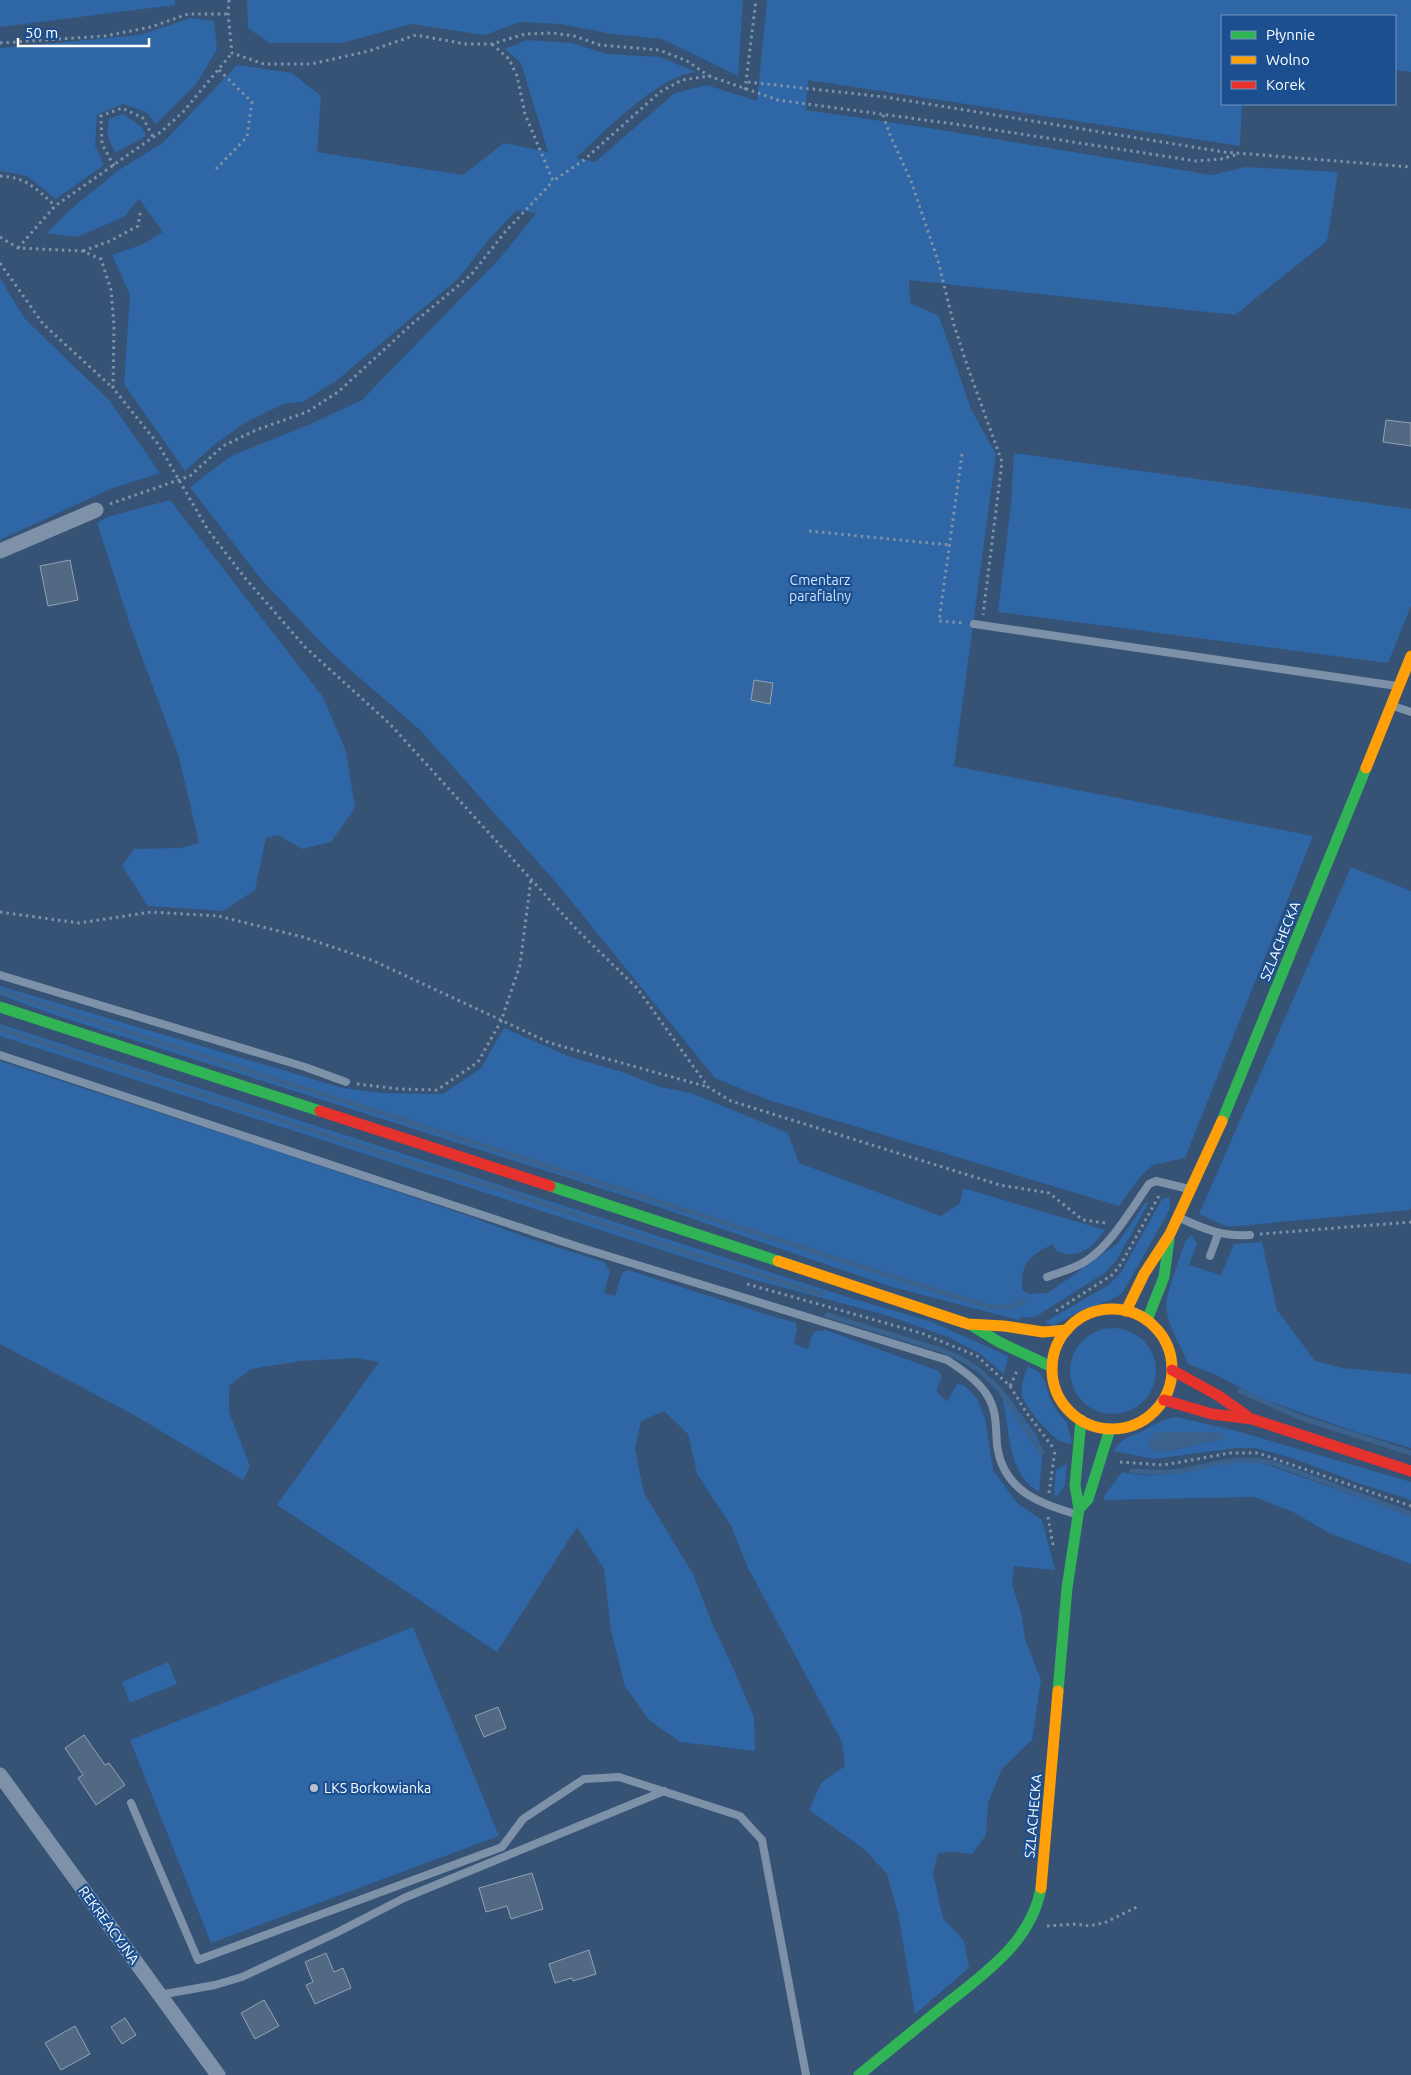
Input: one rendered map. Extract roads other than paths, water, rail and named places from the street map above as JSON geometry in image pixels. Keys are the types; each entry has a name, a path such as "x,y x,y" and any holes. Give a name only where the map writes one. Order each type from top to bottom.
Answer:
{"main road":[{"name":"SZLACHECKA","path":"1126,1311 1144,1274 1170,1234 1233,1097 1411,656"},
{"path":"0,1007 968,1324 999,1342 1052,1367"},
{"name":"SZLACHECKA","path":"1146,1320 1164,1277 1170,1234"},
{"path":"1110,1309 1126,1311 1146,1320 1157,1330 1165,1342 1170,1356 1172,1370 1170,1386 1164,1400 1154,1412 1141,1422 1126,1427 1110,1429 1095,1427 1081,1420 1068,1410 1059,1397 1054,1383 1052,1367 1056,1347 1067,1330 1079,1319 1094,1312 1110,1309"},
{"path":"968,1324 1004,1326 1044,1332 1067,1330"},
{"path":"1172,1370 1218,1396 1252,1419"},
{"path":"1164,1400 1212,1414 1252,1419 1411,1471"},
{"name":"SZLACHECKA","path":"859,2075 1001,1960 1024,1932 1038,1903 1043,1874 1068,1588 1078,1512 1075,1485 1081,1420"},
{"name":"SZLACHECKA","path":"1078,1512 1088,1499 1110,1429"}],"street":[{"path":"0,551 96,510"},
{"name":"REKREACYJNA","path":"0,1775 218,2075"}],"lane":[{"path":"978,625 1399,686"},
{"path":"1391,706 1411,712"},
{"path":"0,975 305,1067 346,1082"},
{"path":"0,1055 587,1250 947,1360 961,1369 985,1391 992,1405 998,1451 1007,1475 1019,1490 1048,1506 1078,1512"},
{"path":"1047,1277 1085,1262 1095,1254 1119,1226 1149,1184 1156,1181 1191,1189"},
{"path":"1178,1217 1218,1234 1232,1236 1250,1235"},
{"path":"1210,1256 1218,1234"},
{"path":"131,1803 198,1960 502,1847 523,1819 584,1779 619,1777 740,1816 762,1840 806,2075"},
{"path":"159,1995 215,1985 242,1977 336,1933 404,1898 664,1791"}],"waterway":[{"path":"0,991 947,1294 991,1307 1012,1307 1024,1300"},
{"path":"0,1029 821,1294"},
{"path":"827,1315 941,1350 962,1359 980,1371 999,1389 1042,1453"},
{"path":"1240,1391 1299,1417 1411,1453"},
{"path":"1132,1471 1174,1472 1237,1460 1261,1461 1273,1463 1411,1514"}],"place":[{"name":"LKS Borkowianka","path":"314,1788"}],"park label":[{"name":"Cmentarz parafialny","path":"820,588"}]}
